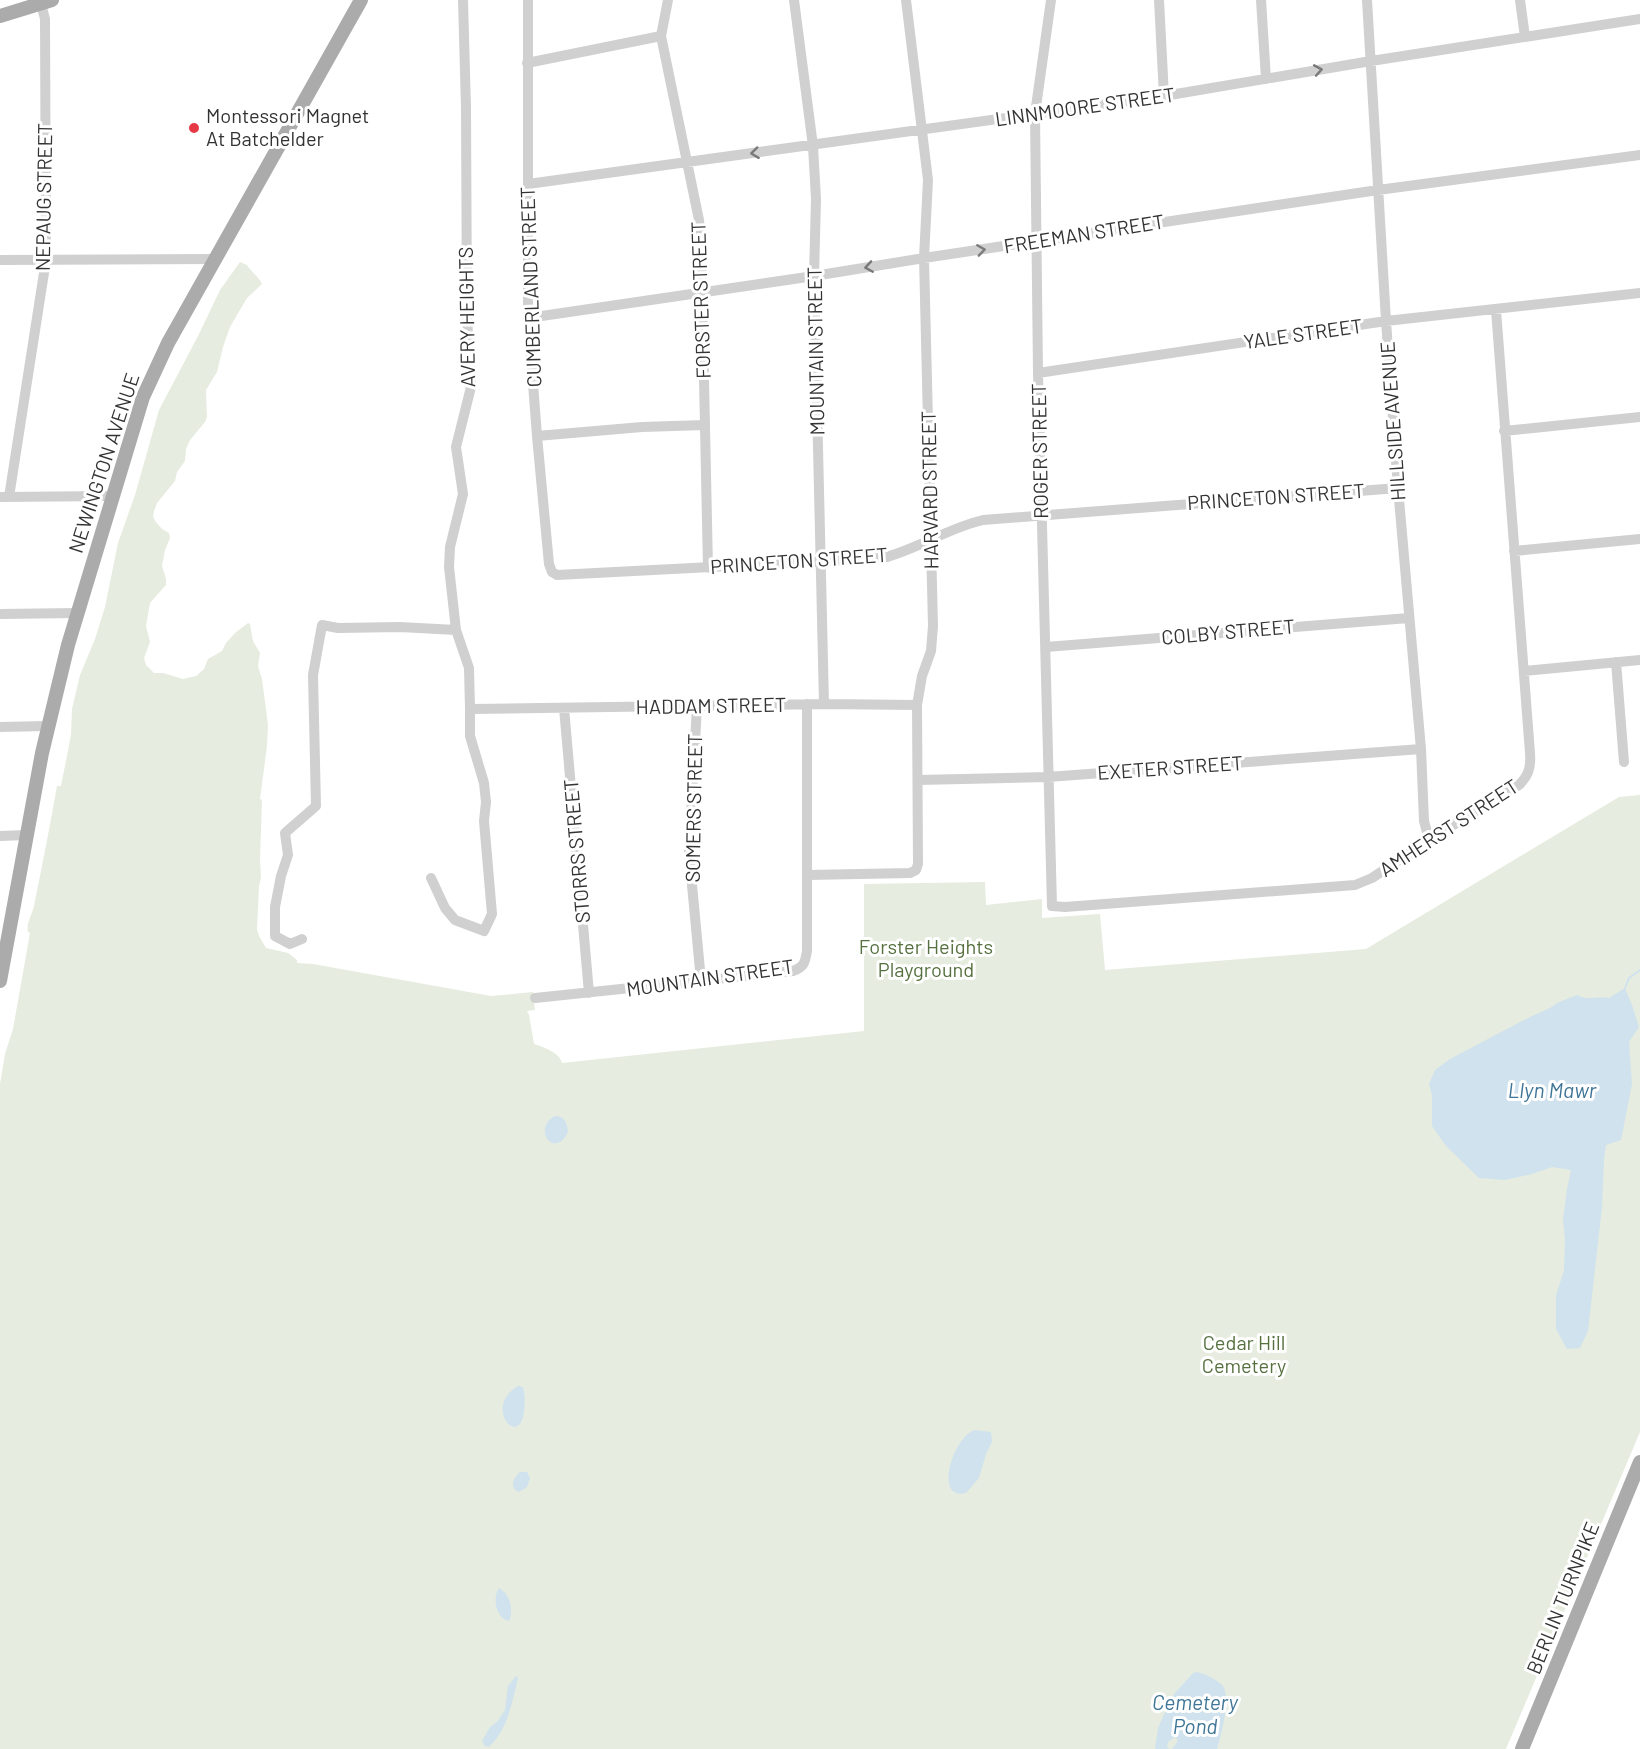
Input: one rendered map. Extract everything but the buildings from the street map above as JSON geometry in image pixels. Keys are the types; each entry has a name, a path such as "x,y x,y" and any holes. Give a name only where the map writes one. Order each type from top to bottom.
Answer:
{"main road":[{"name":"NEWINGTON AVENUE","path":"0,981 4,945 47,726 77,613 137,414 152,374 361,0"},
{"path":"0,16 44,1"},
{"name":"BERLIN TURNPIKE","path":"1522,1749 1640,1462"}],"street":[{"name":"AVERY HEIGHTS","path":"431,878 445,908 455,920 484,931 492,914 484,821 486,802 484,783 470,736 469,668 456,630 449,567 450,547 463,494 456,447 471,387 467,316 463,0"},
{"name":"CUMBERLAND STREET","path":"528,0 528,318 549,564 552,572"},
{"name":"FORSTER STREET","path":"668,0 661,36 699,220 708,568"},
{"name":"MOUNTAIN STREET","path":"794,0 813,146 816,199 814,276 824,704"},
{"name":"HARVARD STREET","path":"808,875 914,872 918,864 917,705 922,676 931,651 933,626 924,258 927,180 906,0"},
{"name":"ROGER STREET","path":"1050,904 1046,647 1038,373 1035,114 1051,0"},
{"path":"1159,0 1164,96"},
{"path":"1261,0 1266,79"},
{"name":"HILLSIDE AVENUE","path":"1367,0 1398,488 1421,749 1424,820 1429,840"},
{"path":"1520,0 1525,37"},
{"name":"NEPAUG STREET","path":"5,497 46,260 44,1"},
{"name":"LINNMOORE STREET","path":"528,184 1164,96 1640,19"},
{"path":"527,63 661,36"},
{"name":"FREEMAN STREET","path":"528,318 1378,190 1640,155"},
{"path":"0,260 214,260"},
{"name":"YALE STREET","path":"1038,373 1386,321 1640,293"},
{"name":"AMHERST STREET","path":"1050,904 1055,908 1065,908 1354,885 1372,878 1519,785 1527,777 1531,764 1496,310"},
{"path":"1504,431 1640,417"},
{"path":"537,436 642,427 705,425"},
{"name":"PRINCETON STREET","path":"552,572 557,575 883,558 900,554 968,523 983,520 1398,488"},
{"path":"5,497 112,496"},
{"path":"1514,551 1640,539"},
{"path":"0,614 77,613"},
{"name":"COLBY STREET","path":"1046,647 1409,618"},
{"path":"302,939 290,944 275,936 275,908 288,855 285,833 316,806 313,675 322,625 338,628 400,627 456,630"},
{"path":"1524,671 1640,660"},
{"path":"1616,662 1624,762"},
{"name":"MOUNTAIN STREET","path":"535,998 793,971 802,967 807,951 807,704"},
{"name":"HADDAM STREET","path":"470,709 807,704 917,705"},
{"name":"SOMERS STREET","path":"696,706 689,853 701,981"},
{"name":"STORRS STREET","path":"564,708 589,993"},
{"path":"0,727 47,726"},
{"name":"EXETER STREET","path":"918,780 1048,777 1421,749"},
{"path":"0,836 27,835"}],"green space":[{"name":"Cedar Hill Cemetery","path":"240,262 247,265 262,284 247,298 230,327 217,372 206,390 207,417 205,422 190,440 186,449 185,461 177,472 175,481 157,503 154,511 155,521 169,533 170,538 162,566 166,585 150,603 146,626 150,642 144,658 146,665 154,673 163,673 183,679 196,676 204,669 208,659 222,651 235,633 248,623 250,624 253,641 260,653 258,666 268,725 260,799 262,800 261,878 257,930 266,948 288,953 297,960 297,963 491,996 533,992 535,1010 527,1011 534,1044 555,1053 562,1063 864,1031 864,884 985,882 986,905 1042,899 1042,918 1100,914 1105,970 1366,949 1619,797 1640,795 1640,1432 1506,1749 0,1749 0,1084 5,1054 13,1029 30,933 28,925 34,906 57,786 61,786 71,735 72,709 80,675 105,607 118,543 135,495 159,410 220,290"}],"water":[{"name":"Llyn Mawr","path":"1625,988 1639,1027 1629,1042 1632,1084 1621,1140 1606,1145 1602,1207 1588,1331 1580,1348 1567,1349 1556,1329 1556,1295 1564,1271 1563,1220 1571,1170 1552,1167 1505,1180 1479,1178 1446,1146 1432,1126 1432,1095 1429,1084 1435,1070 1450,1059 1557,1003 1577,995 1585,998 1609,998"},
{"path":"555,1116 565,1121 568,1132 563,1140 552,1143 545,1134 545,1128"},
{"path":"518,1386 523,1387 524,1411 521,1422 516,1426 511,1426 503,1413 503,1404 508,1395"},
{"path":"975,1430 991,1432 992,1442 979,1478 966,1493 956,1493 950,1487 950,1467 960,1444 967,1435"},
{"path":"520,1472 527,1472 530,1478 527,1487 519,1492 515,1490 513,1483"},
{"path":"499,1588 506,1594 510,1603 509,1621 501,1616 496,1608"},
{"name":"Cemetery Pond","path":"1197,1672 1218,1681 1225,1692 1224,1717 1217,1749 1172,1749 1178,1741 1175,1737 1168,1742 1169,1749 1155,1749 1158,1728 1170,1701 1193,1673"},
{"path":"516,1676 518,1678 505,1724 489,1747 485,1746 482,1741 490,1727 497,1722 505,1710 508,1686"}],"waterway":[{"path":"1625,988 1629,978 1640,970"}],"place":[{"name":"Montessori Magnet At Batchelder","path":"194,128"}],"park label":[{"name":"Forster Heights Playground","path":"926,958"}]}
